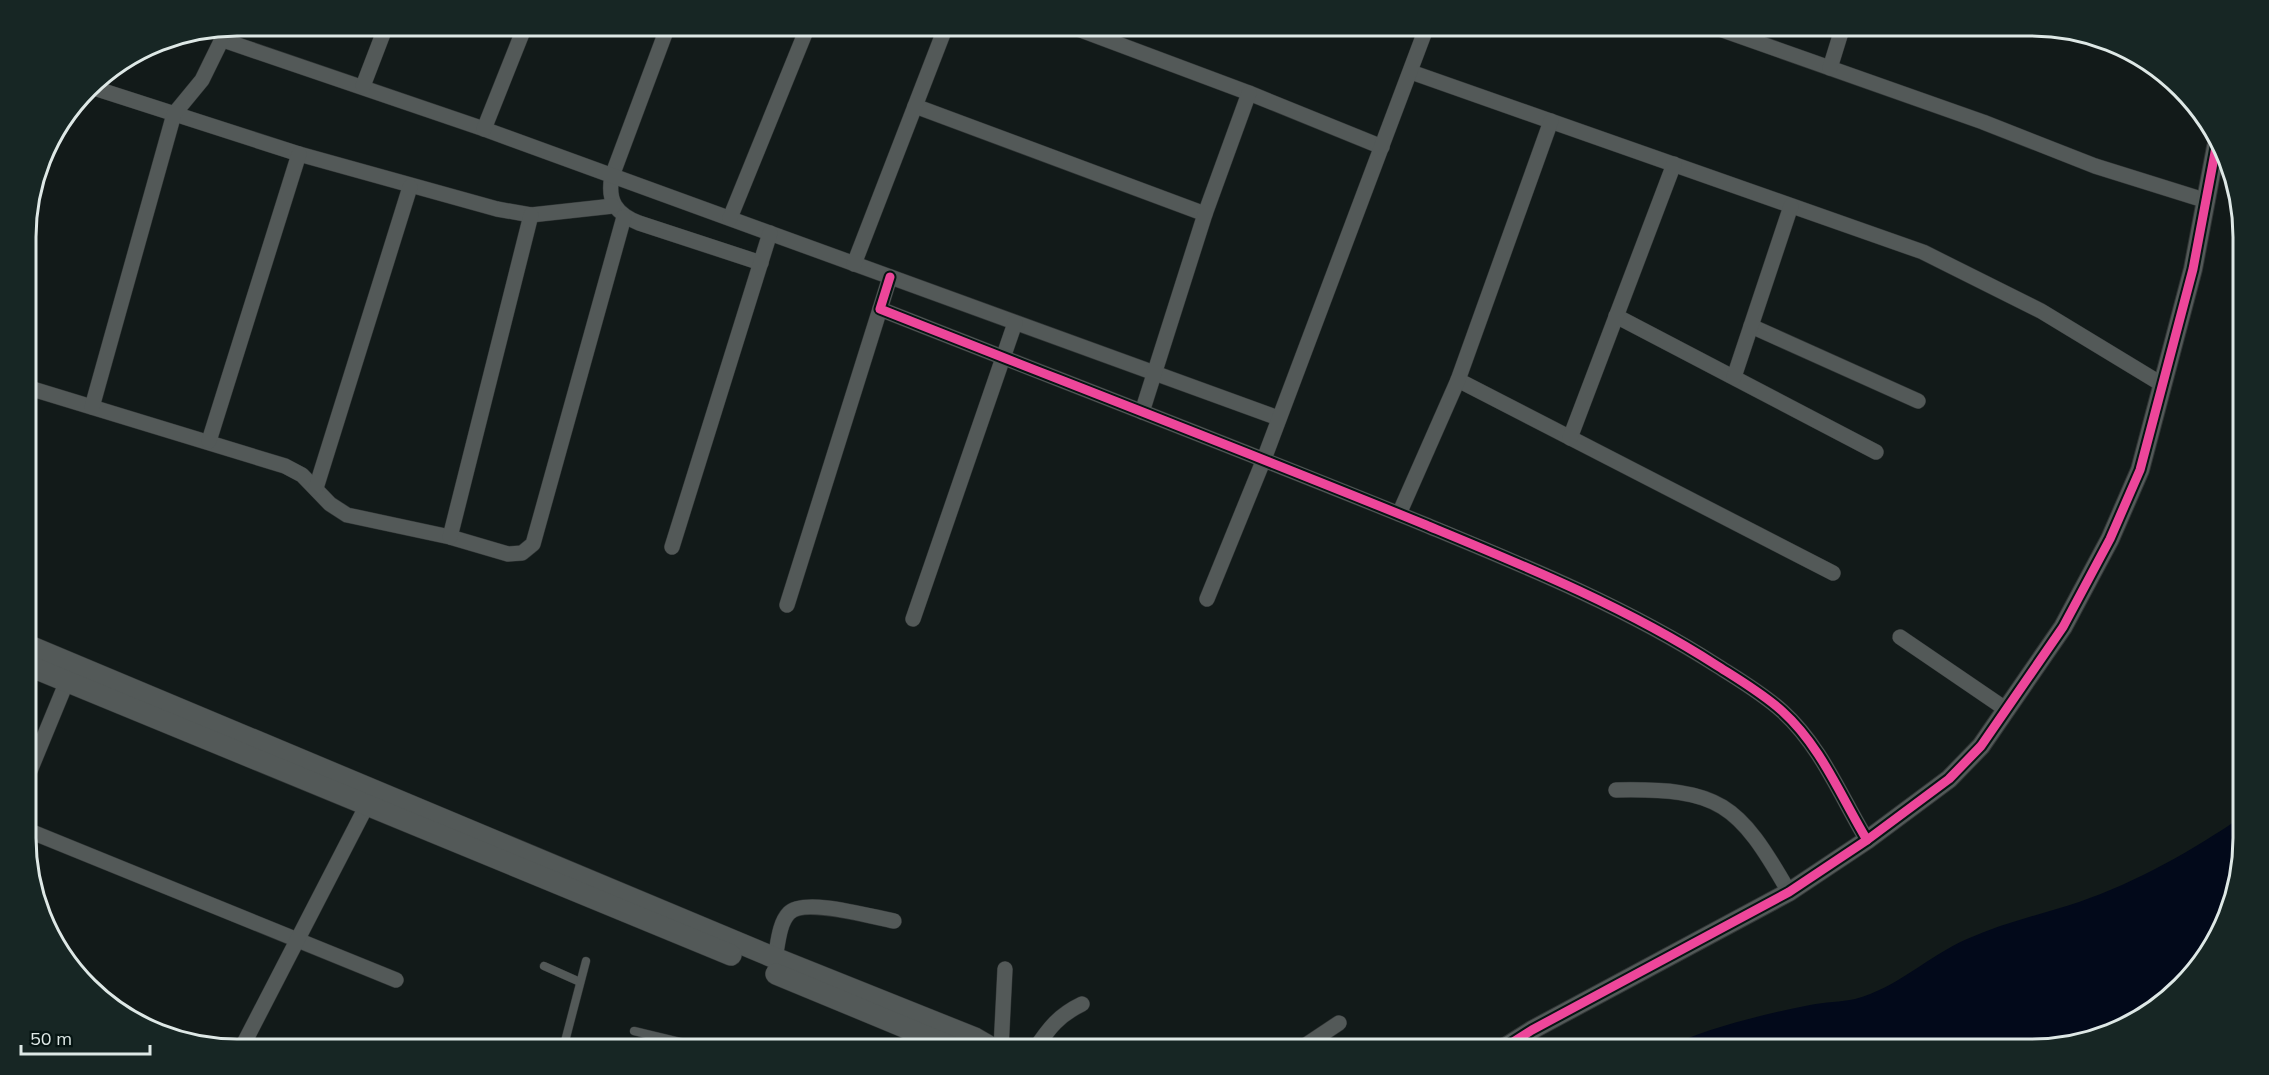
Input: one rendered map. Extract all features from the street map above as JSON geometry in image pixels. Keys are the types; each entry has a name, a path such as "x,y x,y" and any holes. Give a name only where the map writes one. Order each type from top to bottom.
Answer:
{"main road":[{"path":"36,649 775,958 977,1039"},
{"path":"36,669 933,1039"}],"street":[{"path":"232,36 1278,418"},
{"path":"363,86 382,36"},
{"path":"484,129 521,36"},
{"path":"36,390 285,466 302,475 330,504 347,515 450,537 508,554 522,553 533,544 619,212 609,191 612,176 664,36"},
{"path":"730,218 804,36"},
{"path":"854,264 942,36"},
{"path":"1097,36 1249,93 1382,147"},
{"path":"1207,599 1264,459 1424,36"},
{"path":"1739,36 1983,122 2095,166 2207,201"},
{"path":"1830,68 1840,36"},
{"path":"92,407 174,114 202,80 224,37"},
{"path":"1411,72 1890,239 1963,271 2041,311 2163,385"},
{"path":"100,90 410,187 531,215 619,212 761,263"},
{"path":"1142,412 1205,214 1249,93"},
{"path":"915,106 1205,214"},
{"path":"1399,514 1458,380 1551,121"},
{"path":"209,441 299,154"},
{"path":"1518,1039 1789,892 1867,840 1949,779 1981,746 2063,627 2110,539 2140,470 2207,201 2215,154"},
{"path":"1570,438 1674,164"},
{"path":"316,488 410,187"},
{"path":"1734,378 1791,206"},
{"path":"450,537 531,215"},
{"path":"672,547 770,233"},
{"path":"787,605 890,277"},
{"path":"880,309 1399,514 1528,568 1685,645 1779,708 1812,744 1867,840"},
{"path":"1616,316 1876,452"},
{"path":"914,619 1014,323"},
{"path":"1751,326 1918,401"},
{"path":"1458,380 1833,573"},
{"path":"1900,637 2007,710"},
{"path":"36,756 67,681"},
{"path":"1616,790 1659,789 1712,799 1735,816 1761,843 1789,892"},
{"path":"247,1039 367,805"},
{"path":"36,834 396,980"},
{"path":"775,958 784,920 800,906 813,906 894,921"},
{"path":"1002,1039 1005,969"},
{"path":"1041,1039 1051,1024 1063,1013 1082,1004"},
{"path":"1315,1039 1339,1023"}],"lane":[{"path":"566,1039 586,961"},
{"path":"544,966 580,982"},
{"path":"634,1031 667,1039"}],"water":[{"path":"2233,822 2229,878 2218,915 2206,939 2192,961 2155,998 2109,1024 2072,1035 2046,1039 1686,1039 1754,1018 1810,1005 1855,999 1870,994 1899,980 1967,939 2101,894 2143,875"}],"cycle path":[{"path":"1518,1039 1789,892 1867,840 1949,779 1981,746 2063,627 2110,539 2140,470 2193,269 2215,154"},
{"path":"890,277 880,309 1463,540 1611,606 1682,644 1758,692 1796,725 1829,772 1867,840"}]}
